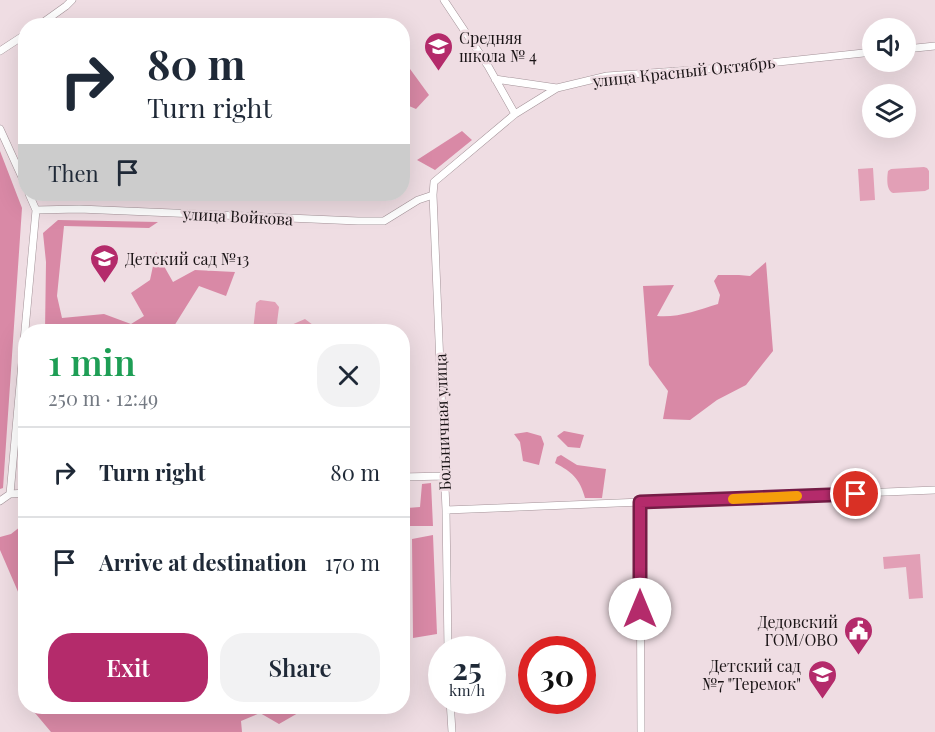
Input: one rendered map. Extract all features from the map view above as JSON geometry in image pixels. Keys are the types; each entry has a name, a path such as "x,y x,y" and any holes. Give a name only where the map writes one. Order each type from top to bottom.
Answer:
{"street":[{"path":"49,18 72,0"},
{"path":"444,0 488,66 515,114"},
{"path":"0,51 18,39"},
{"path":"916,48 935,46"},
{"name":"улица Красный Октябрь","path":"433,195 434,182 515,114 557,88 607,76 721,68 862,53"},
{"path":"495,79 557,88"},
{"path":"0,129 18,168"},
{"name":"улица Войкова","path":"36,210 79,209 384,221 418,200 433,195"},
{"name":"Больничная улица","path":"433,195 445,476 448,636"},
{"path":"26,324 36,210 32,201"},
{"path":"10,494 18,407"},
{"path":"410,477 445,476"},
{"path":"446,510 935,490"},
{"path":"0,501 10,494 18,494"},
{"path":"640,502 641,732"},
{"path":"451,714 452,732"}],"shaded area":[{"path":"410,69 429,95 416,109 410,106"},
{"path":"462,131 472,140 435,170 417,160"},
{"path":"0,151 22,208 3,488 0,489"},
{"path":"924,167 929,171 929,189 893,193 889,189 888,171 891,169"},
{"path":"873,168 875,200 860,201 858,169"},
{"path":"58,220 158,222 149,228 64,226 57,296 62,318 104,314 131,324 45,324 46,262 43,233"},
{"path":"156,252 173,282 195,270 235,272 226,296 199,286 175,324 131,324 144,316 131,293 150,280"},
{"path":"766,262 773,351 746,385 717,400 690,420 663,419 668,391 649,365 643,286 674,285 657,316 680,315 718,304 720,295 714,281 718,275 750,276"},
{"path":"260,300 275,302 279,307 277,324 254,324 256,303"},
{"path":"305,319 312,324 294,324"},
{"path":"564,431 584,435 580,448 568,447 557,436"},
{"path":"527,432 541,436 544,444 539,465 523,461 520,442 514,434"},
{"path":"561,455 577,465 606,469 602,498 585,498 581,486 574,477 555,463 557,457"},
{"path":"431,483 433,526 410,526 410,508 420,507 422,484"},
{"path":"18,528 18,592 0,550 0,537 11,534"},
{"path":"433,535 437,634 413,638 412,539"},
{"path":"920,554 923,598 909,599 906,567 884,569 883,557"},
{"path":"36,714 258,714 241,721 242,732 51,732"},
{"path":"262,714 296,714 279,724"}],"slow traffic":[{"path":"733,499 797,496"}],"place":[{"name":"Средняя школа № 4","path":"438,72"},
{"name":"Детский сад №13","path":"104,284"},
{"name":"Дедовский ГОМ/ОВО","path":"859,656"},
{"name":"Детский сад №7 \"Теремок\"","path":"822,700"}],"route":[{"path":"640,609 640,502 856,494"}]}
